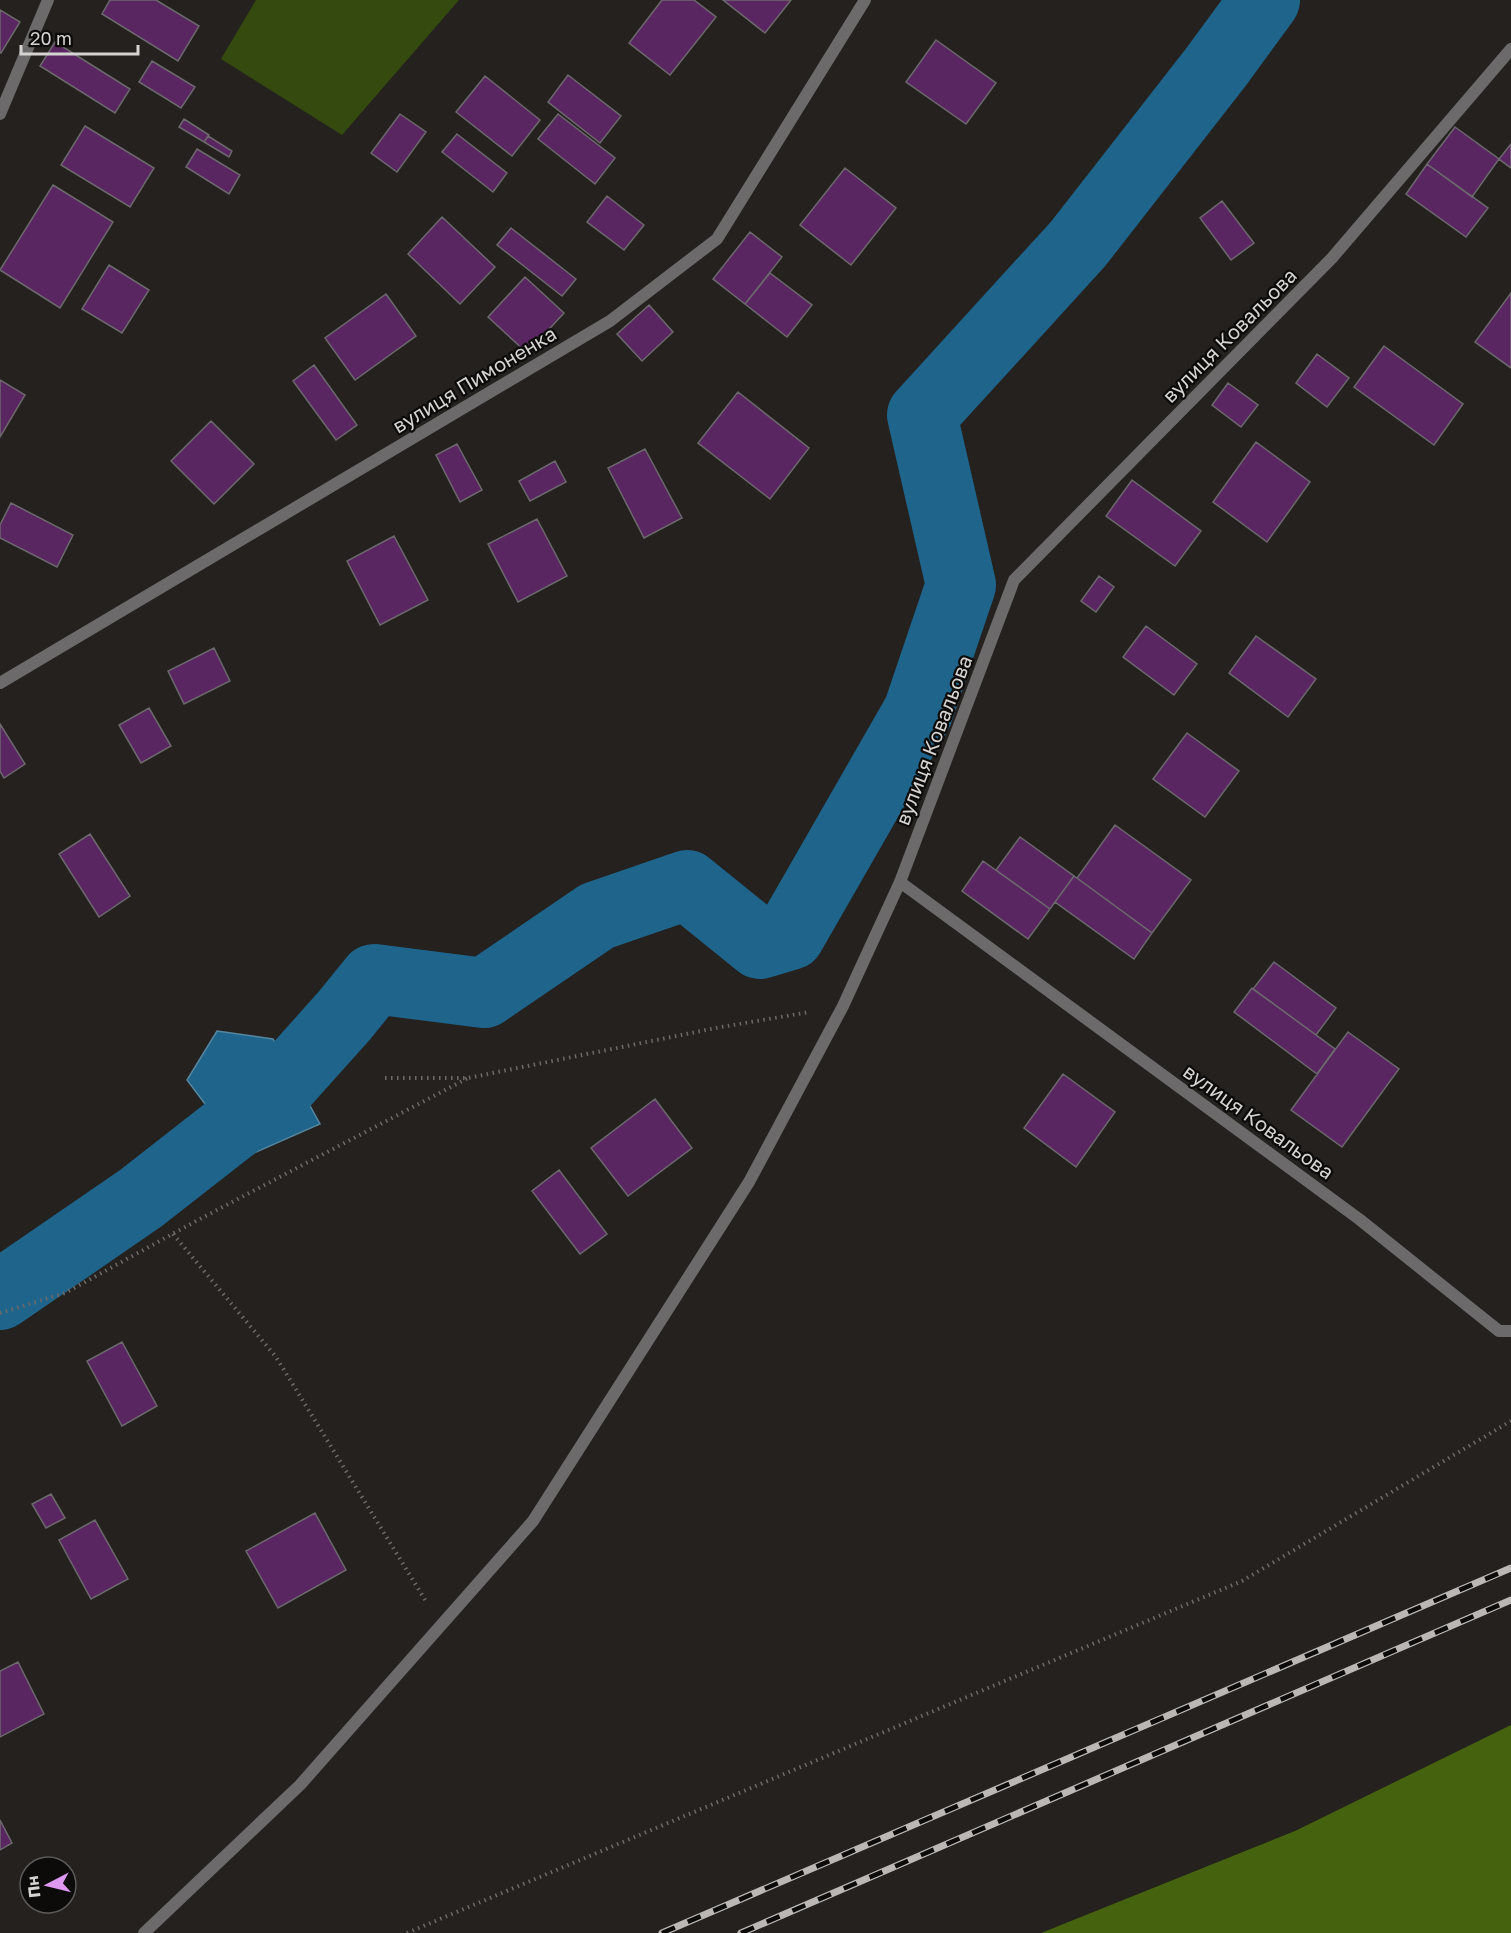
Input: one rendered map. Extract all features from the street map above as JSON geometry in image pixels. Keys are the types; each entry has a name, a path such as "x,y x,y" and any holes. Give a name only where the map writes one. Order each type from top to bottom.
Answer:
{"street":[{"path":"0,114 48,0"},
{"name":"вулиця Пимоненка","path":"0,683 610,321 717,239 865,0"},
{"name":"вулиця Ковальова","path":"1511,49 1332,258 1014,580 900,882 1359,1219 1499,1331 1511,1330"},
{"path":"144,1933 300,1785 533,1521 749,1182 843,1006 900,882"}],"path":[{"path":"385,1078 468,1078 721,1027 843,1006"},
{"path":"0,1313 65,1293 468,1078"},
{"path":"173,1234 276,1357 441,1625"},
{"path":"407,1933 1242,1581 1511,1421"}],"green space":[{"path":"256,0 459,0 342,135 221,59"},
{"path":"1511,1725 1511,1933 1041,1933 1295,1831"}],"water":[{"path":"217,1031 273,1039 320,1124 245,1157 187,1080"}],"building":[{"path":"110,0 156,0 199,26 178,61 102,14"},
{"path":"662,0 694,0 716,17 670,75 629,43"},
{"path":"723,0 791,0 765,33"},
{"path":"0,10 20,22 1,53 0,53"},
{"path":"936,40 996,83 966,124 906,82"},
{"path":"55,42 130,89 115,113 40,66"},
{"path":"152,61 195,87 181,108 139,82"},
{"path":"568,75 621,116 600,143 548,102"},
{"path":"485,76 540,120 512,156 456,112"},
{"path":"400,114 426,132 397,172 371,153"},
{"path":"558,114 615,158 595,184 538,139"},
{"path":"184,119 209,135 204,142 179,127"},
{"path":"85,126 154,168 130,207 61,165"},
{"path":"1455,127 1499,159 1472,197 1427,164"},
{"path":"457,134 507,173 493,192 442,152"},
{"path":"208,136 232,151 229,157 204,142"},
{"path":"1511,144 1511,168 1499,159"},
{"path":"197,149 240,175 229,194 186,167"},
{"path":"1427,164 1488,208 1466,237 1406,194"},
{"path":"845,168 896,208 851,265 800,225"},
{"path":"53,185 113,222 60,308 0,270"},
{"path":"607,196 644,225 624,250 587,222"},
{"path":"1222,201 1254,243 1231,260 1200,218"},
{"path":"442,217 495,267 460,304 408,254"},
{"path":"511,228 576,279 562,296 497,245"},
{"path":"750,232 782,257 745,304 713,279"},
{"path":"109,265 149,290 122,333 82,309"},
{"path":"770,273 812,305 787,337 745,304"},
{"path":"525,277 564,313 527,353 488,317"},
{"path":"1511,293 1511,368 1475,342"},
{"path":"386,294 416,336 355,380 325,338"},
{"path":"649,305 673,332 642,361 617,334"},
{"path":"1384,346 1463,404 1434,445 1354,387"},
{"path":"1317,354 1349,378 1327,407 1296,383"},
{"path":"314,365 357,425 336,440 293,381"},
{"path":"0,380 25,395 0,437"},
{"path":"1228,383 1258,405 1241,427 1212,405"},
{"path":"738,392 809,448 770,499 698,443"},
{"path":"211,421 254,464 214,504 171,461"},
{"path":"1256,442 1310,482 1267,542 1213,502"},
{"path":"457,444 482,490 460,502 436,455"},
{"path":"645,449 682,518 644,538 608,468"},
{"path":"555,461 566,482 530,501 519,481"},
{"path":"1132,480 1201,531 1175,566 1106,516"},
{"path":"11,503 73,535 57,567 0,538 0,525"},
{"path":"537,519 567,576 518,602 488,544"},
{"path":"394,536 428,600 380,625 347,561"},
{"path":"1099,576 1114,587 1096,612 1081,601"},
{"path":"1146,626 1197,664 1174,695 1123,657"},
{"path":"1256,636 1316,679 1288,717 1229,673"},
{"path":"214,648 230,681 184,704 168,671"},
{"path":"149,708 171,746 141,763 119,725"},
{"path":"0,724 25,764 4,778 0,771"},
{"path":"1187,733 1239,771 1205,817 1153,779"},
{"path":"1115,825 1191,880 1152,933 1077,878"},
{"path":"90,834 130,896 99,917 59,854"},
{"path":"1020,837 1074,876 1050,909 996,870"},
{"path":"983,861 1050,909 1028,939 962,891"},
{"path":"1074,876 1152,933 1134,959 1055,902"},
{"path":"1274,962 1336,1008 1316,1035 1253,989"},
{"path":"1252,988 1335,1049 1317,1074 1234,1012"},
{"path":"1348,1032 1399,1069 1342,1147 1291,1110"},
{"path":"1063,1074 1115,1112 1076,1167 1024,1128"},
{"path":"655,1099 692,1148 628,1196 591,1148"},
{"path":"559,1170 607,1234 580,1254 532,1191"},
{"path":"122,1342 157,1406 122,1426 87,1361"},
{"path":"51,1494 65,1518 46,1528 32,1504"},
{"path":"315,1513 346,1570 278,1608 246,1551"},
{"path":"95,1520 128,1579 91,1599 59,1540"},
{"path":"18,1662 44,1714 0,1737 0,1671"},
{"path":"0,1820 12,1843 0,1850"}],"waterway":[{"path":"0,1295 141,1198 274,1094 374,979 484,993 597,916 687,885 760,944 790,935 918,712 961,585 922,415 1078,244 1216,67 1265,0"}],"railway":[{"path":"662,1933 1511,1568"},
{"path":"741,1933 1511,1600"}]}
